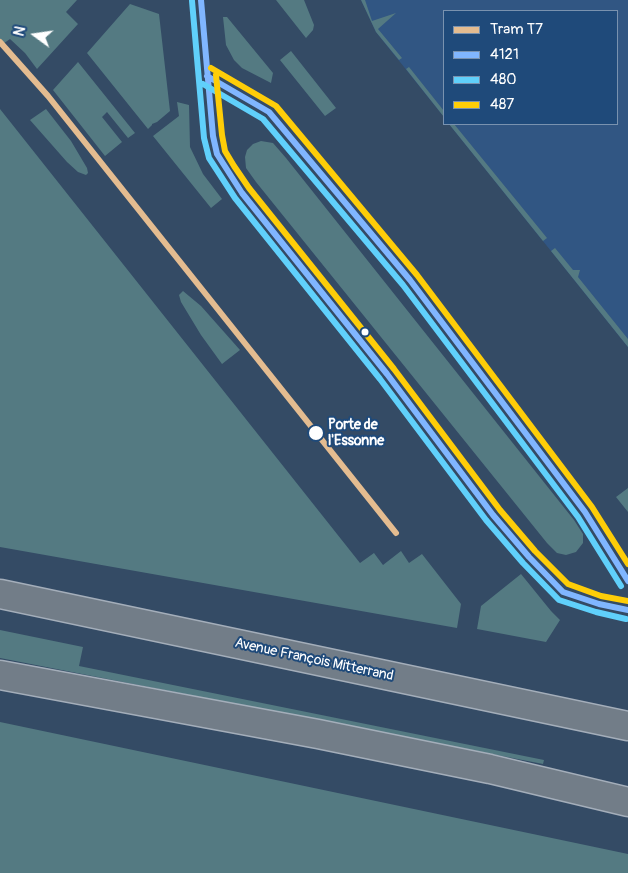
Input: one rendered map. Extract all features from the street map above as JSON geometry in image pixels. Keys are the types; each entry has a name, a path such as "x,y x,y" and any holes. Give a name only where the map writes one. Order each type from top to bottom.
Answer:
{"main road":[{"name":"Avenue François Mitterrand","path":"0,594 628,726"},
{"path":"0,675 318,734 490,769 628,802"}],"shaded area":[{"path":"361,0 628,0 628,347 450,125 618,125 618,10 443,10 443,116 376,32"}],"green space":[{"path":"0,0 77,0 66,12 78,24 37,69 25,53 10,39 0,46"},
{"path":"276,0 304,0 314,25 313,30 306,38"},
{"path":"361,0 365,0 372,21 396,13 378,29 402,58 399,60 376,32"},
{"path":"130,4 159,14 170,111 148,129 87,53"},
{"path":"223,17 227,17 273,73 271,83 242,68 234,60 226,45"},
{"path":"291,51 336,108 325,116 280,60"},
{"path":"78,62 135,133 128,138 107,112 102,117 122,142 105,156 53,90"},
{"path":"409,67 443,110 443,116 406,69"},
{"path":"177,102 189,105 190,147 203,174 222,199 211,208 153,136 179,116"},
{"path":"0,109 360,563 374,553 383,565 401,551 409,563 422,554 461,604 457,628 0,547"},
{"path":"46,109 71,141 87,168 88,173 86,175 78,172 67,162 30,120"},
{"path":"450,125 455,125 547,238 543,241"},
{"path":"261,141 273,143 286,158 574,520 583,534 583,543 576,552 566,555 557,553 547,543 256,182 246,168 245,157 247,150 253,144"},
{"path":"555,248 573,270 580,270 578,277 628,339 628,347 551,251"},
{"path":"183,291 201,306 240,350 222,364 201,335 181,302 179,295"},
{"path":"628,488 628,512 616,497"},
{"path":"521,574 560,620 546,642 477,629 481,606"},
{"path":"0,630 83,647 79,666 544,760 543,764 0,658"},
{"path":"0,722 628,854 628,873 0,873"}],"tram line":[{"name":"T7","path":"0,42 48,96 396,533"}],"transit line":[{"name":"4121","path":"201,0 213,136 217,154 242,193 387,374 493,515 529,557 563,592 599,604 628,610"},
{"name":"480","path":"192,1 204,138 209,158 235,198 380,379 486,520 523,563 559,600 626,619"},
{"name":"487","path":"211,68 276,106 417,275 592,507 628,564"},
{"name":"487","path":"216,75 225,151 234,166 249,188 394,369 500,510 535,551 568,584 601,596 628,601"},
{"name":"4121","path":"207,76 269,112 410,280 585,512 628,581"},
{"name":"480","path":"203,84 263,119 403,285 578,517 621,586"}],"place":[{"name":"Porte de l'Essonne","path":"316,433"}]}
